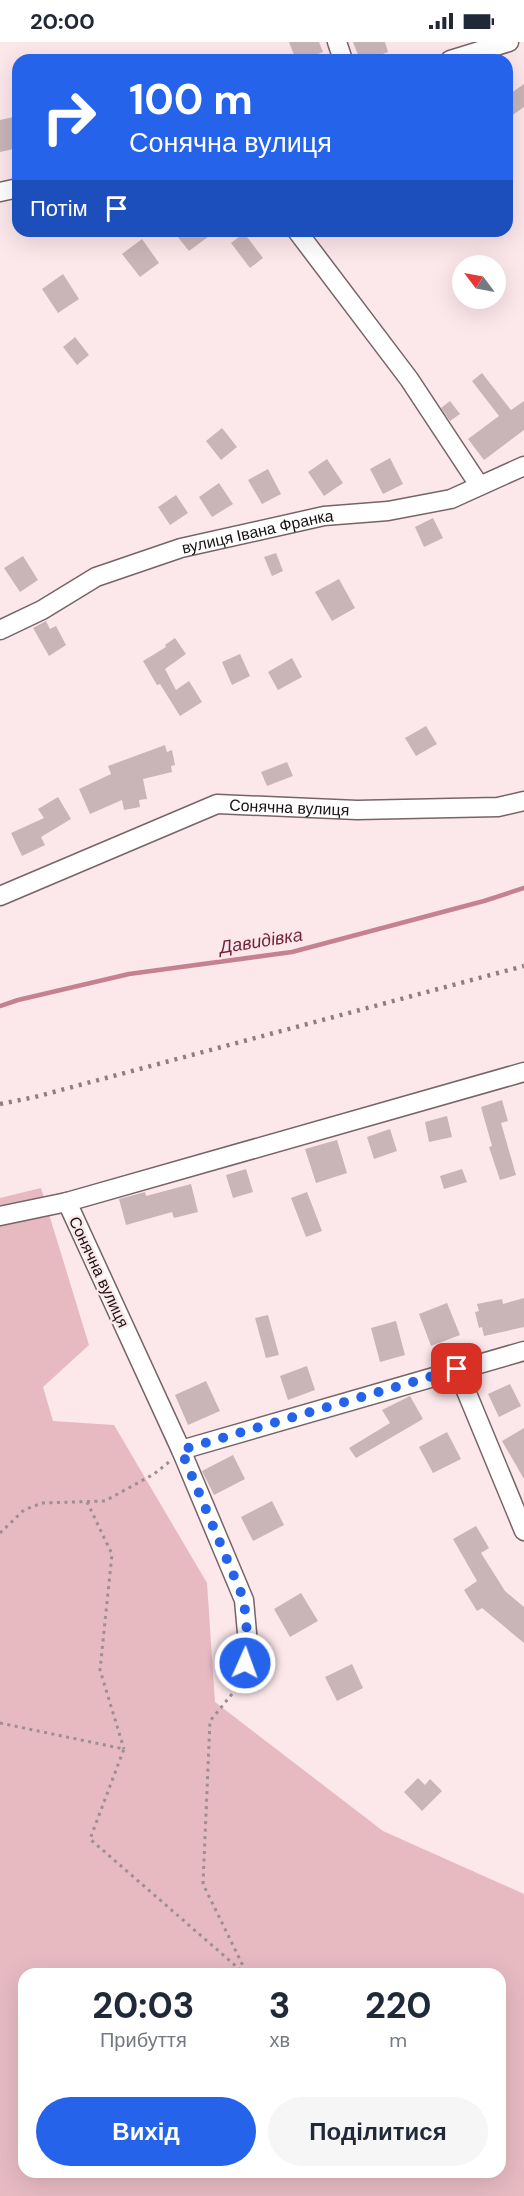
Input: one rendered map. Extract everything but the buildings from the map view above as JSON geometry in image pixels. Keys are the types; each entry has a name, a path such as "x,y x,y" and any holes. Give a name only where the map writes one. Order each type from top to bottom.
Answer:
{"street":[{"path":"470,54 509,42"},
{"path":"302,237 409,380 479,485"},
{"name":"вулиця Івана Франка","path":"0,630 42,610 96,577 181,548 324,516 388,511 451,499 524,466"},
{"name":"Сонячна вулиця","path":"0,896 216,804 357,810 498,807 524,801"},
{"name":"Сонячна вулиця","path":"243,1682 248,1644 244,1600 181,1450 67,1202 524,1072"},
{"path":"0,1216 67,1202"},
{"path":"181,1450 524,1351"},
{"path":"457,1369 524,1531"}],"path":[{"path":"0,1533 24,1510 42,1503 105,1501 153,1474 181,1450"},
{"path":"87,1502 112,1554 100,1670 124,1749 90,1839 239,1968"},
{"path":"243,1682 210,1722 203,1884 243,1968"},
{"path":"0,1723 124,1749"}],"shaded area":[{"path":"41,1188 89,1345 43,1387 53,1421 114,1425 207,1583 215,1702 383,1831 524,1894 524,2196 0,2196 0,1198"}],"waterway":[{"name":"Давидівка","path":"0,1006 129,974 292,952 484,901 524,888"}],"railway":[{"path":"0,1104 35,1097 524,966"}],"route":[{"path":"245,1663 248,1644 244,1600 181,1450 457,1369"}]}
